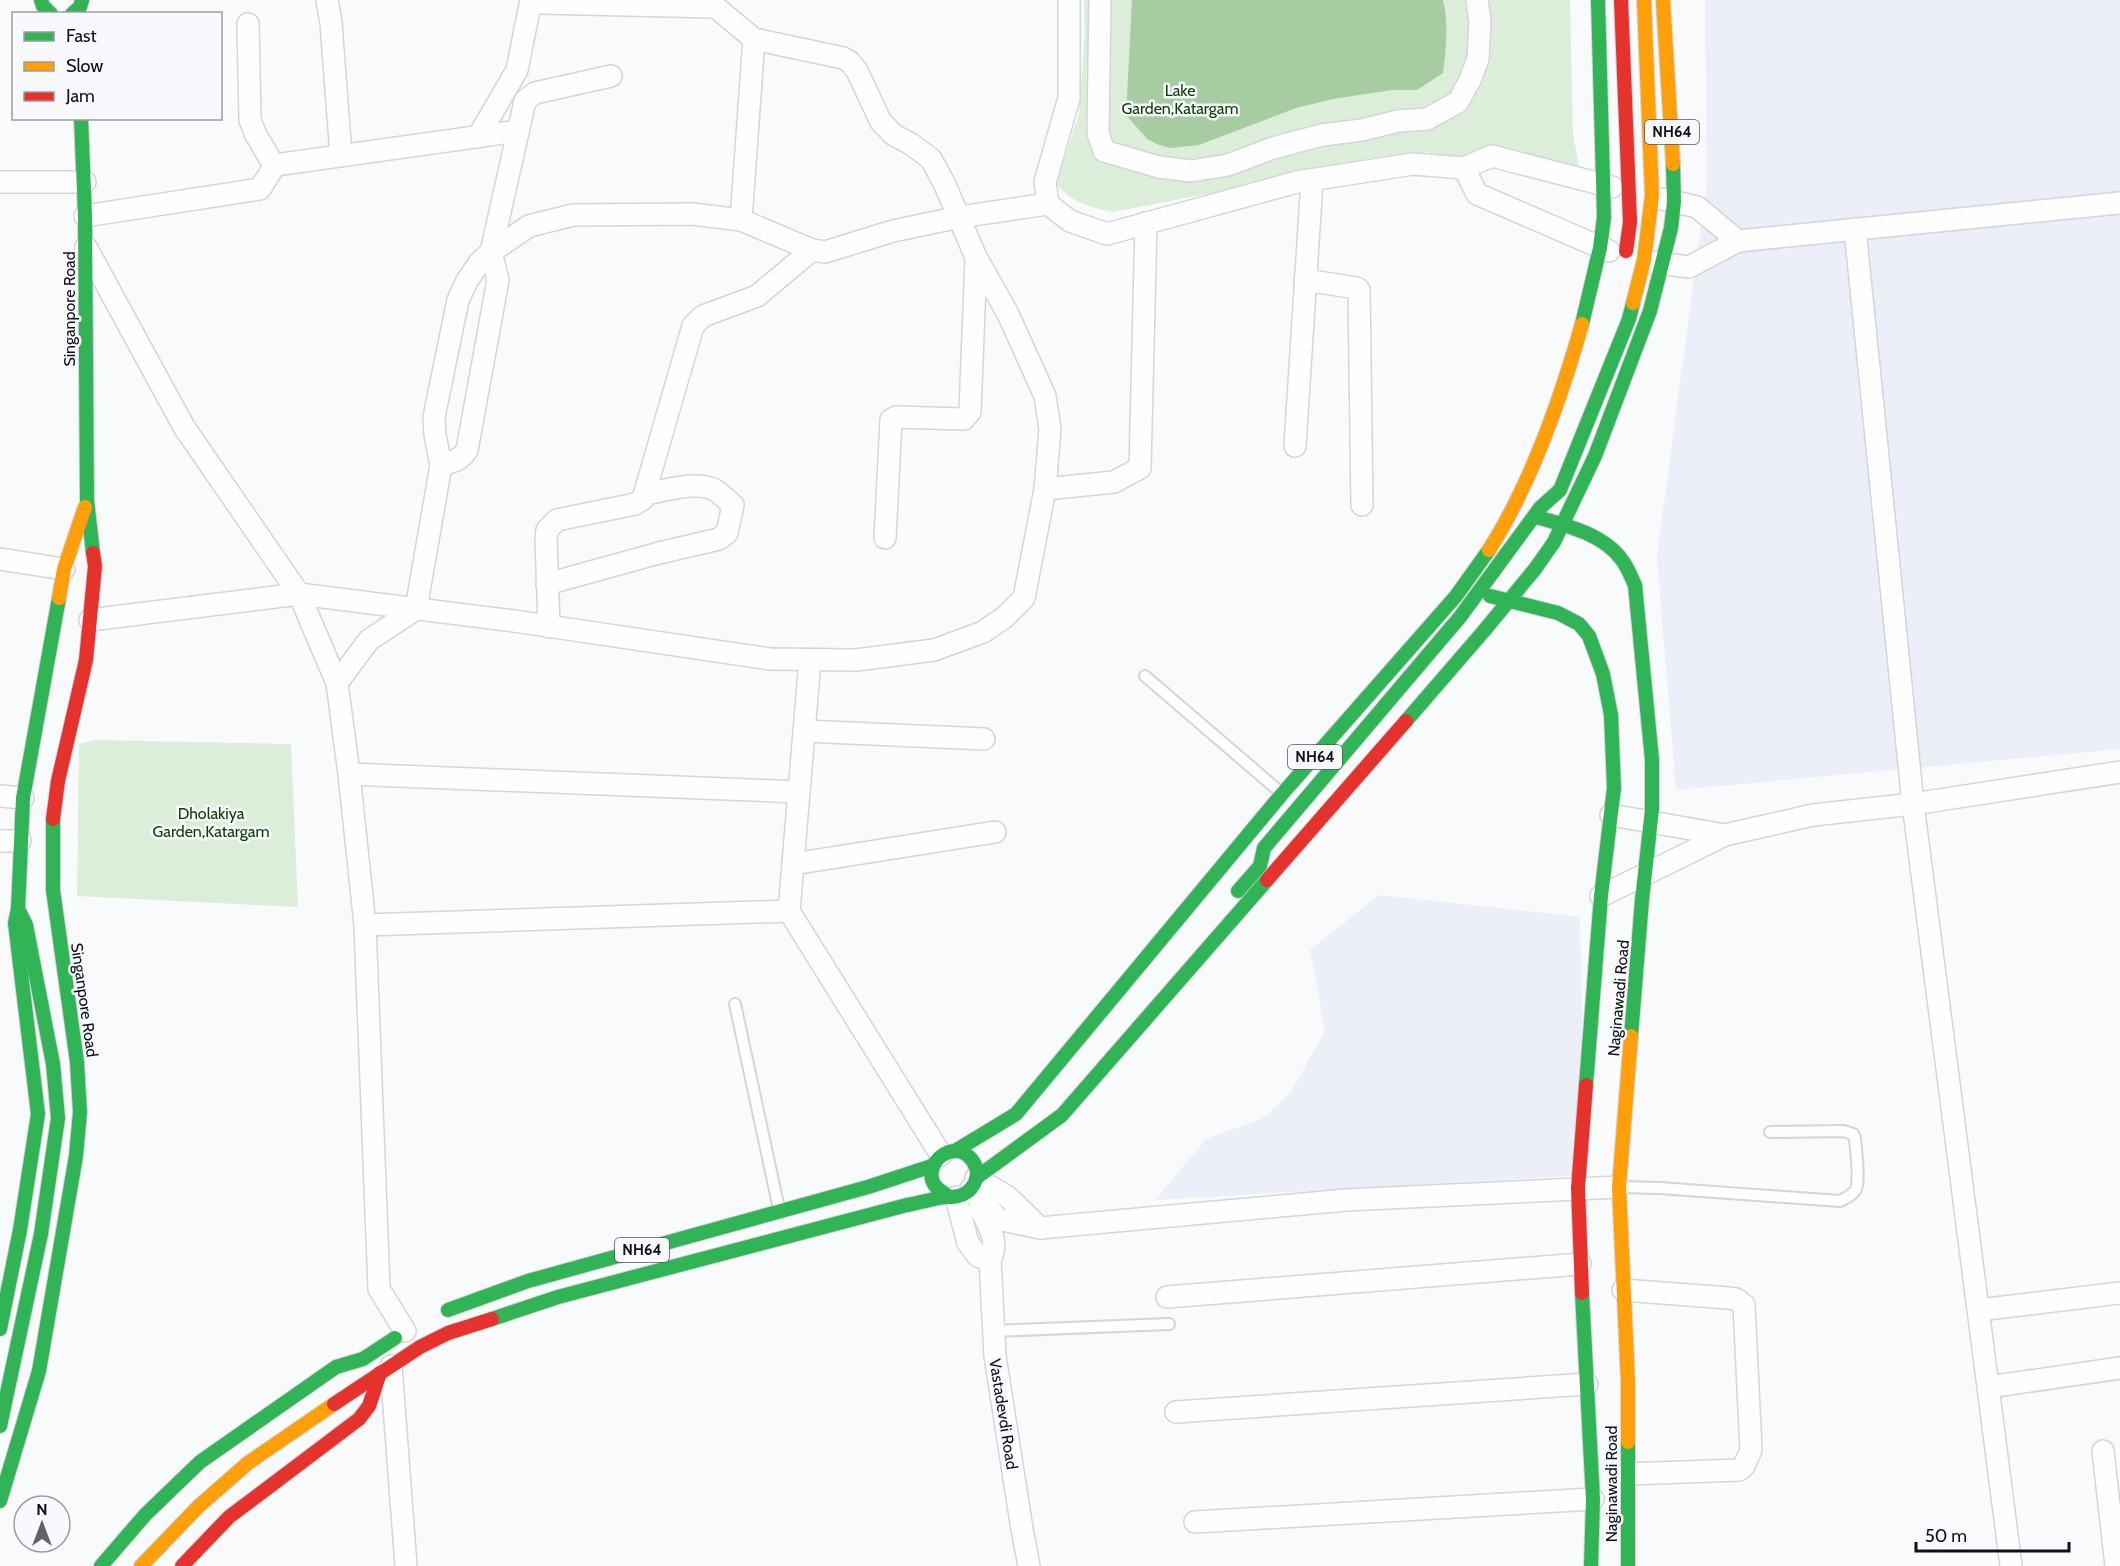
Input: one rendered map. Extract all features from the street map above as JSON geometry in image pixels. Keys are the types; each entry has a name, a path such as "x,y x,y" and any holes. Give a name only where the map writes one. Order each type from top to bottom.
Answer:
{"main road":[{"path":"40,0 49,12"},
{"name":"NH64","path":"431,1317 528,1281 868,1187 943,1157 1016,1114 1282,794 1462,588 1487,553 1512,510 1541,443 1573,356 1588,304 1600,248 1604,217 1604,185 1598,0"},
{"path":"1621,0 1630,222 1638,261"},
{"path":"1229,902 1260,866 1264,848 1479,593 1537,513 1560,490 1629,318 1652,196 1644,0"},
{"name":"NH64","path":"141,1566 199,1506 248,1463 420,1347 448,1333 558,1297 963,1190 1062,1115 1508,601 1554,542 1595,456 1650,311 1638,261 1671,228 1674,202 1673,155 1663,0"},
{"name":"Singanpore Road","path":"0,1501 39,1371 77,1145 80,1112 77,1062 53,890 52,855 58,781 87,660 95,566 87,500 86,246 81,120"},
{"path":"1537,513 1545,488"},
{"name":"Singanpore Road","path":"0,1329 20,1230 38,1114 8,941 18,909 10,841 23,798 63,569 87,500"},
{"name":"Naginawadi Road","path":"1512,510 1537,513 1608,544 1622,560 1635,585 1652,760 1651,820 1619,1187 1628,1382 1628,1566"},
{"name":"Naginawadi Road","path":"1462,588 1558,613 1579,624 1589,636 1603,674 1611,715 1614,788 1601,896 1578,1188 1593,1499 1591,1566"},
{"path":"1016,1114 1032,1109 1039,1103 1245,854 1264,848"},
{"path":"0,1426 42,1234 58,1118 53,1064 27,925 18,909"},
{"path":"1027,1140 1052,1107 1136,1009"},
{"path":"943,1157 969,1157 977,1171 963,1190 935,1188 932,1181 943,1157"},
{"path":"119,1566 185,1492 236,1450 363,1359 410,1329"},
{"path":"101,1566 145,1515 200,1462 330,1371 363,1359"},
{"path":"182,1566 229,1517 359,1419 369,1406 386,1370"}],"street":[{"path":"327,0 331,23 341,155"},
{"path":"1069,0 1069,98 1045,182 1048,204 1070,221 1107,234 1297,182 1413,164 1464,168 1492,156 1696,207 1738,241"},
{"path":"1100,0 1098,133 1104,151 1159,167 1191,171 1228,165 1273,148 1322,135 1362,130 1398,121 1428,119 1458,102 1478,59 1480,21 1477,0"},
{"path":"90,620 299,594 770,659 856,660 934,650 982,632 1005,617 1024,598 1045,489 1050,429 1045,396 1008,314 976,256 960,217 931,159 894,135 881,122 857,71 850,62 843,58 754,39 711,4 536,2 517,70 477,137"},
{"path":"248,24 250,120 274,166"},
{"path":"741,220 754,39"},
{"path":"441,465 455,461 467,450 498,280 491,252 525,101 530,96 611,76"},
{"path":"274,166 518,131"},
{"path":"85,216 260,189 274,166"},
{"path":"1464,168 1477,194 1600,248 1638,261 1689,267 1738,241 2120,202"},
{"path":"1295,446 1312,180"},
{"path":"0,182 85,182"},
{"path":"337,683 369,640 416,609 441,465 434,417 458,300 479,263 529,226 573,215 692,214 741,220 812,250 825,252 893,231 960,217 1048,204"},
{"path":"1045,489 1114,482 1140,468 1146,223"},
{"path":"1855,229 1913,804 2011,1566"},
{"path":"86,246 184,427 299,594 337,683 349,774 364,926 379,1289 410,1329"},
{"path":"549,627 546,538 552,524 557,520 635,504 643,499 696,322 703,316 757,296 812,250"},
{"path":"885,538 891,420 896,417 964,419 970,412 976,256"},
{"path":"1305,280 1359,290 1362,505"},
{"path":"547,584 718,539 726,533 733,505 715,490 705,486 692,486 645,494"},
{"path":"0,559 63,569"},
{"path":"810,660 789,911 943,1157"},
{"path":"804,731 984,739"},
{"path":"1601,896 1725,835 1813,815 1913,804 2120,772"},
{"path":"349,774 799,792"},
{"path":"0,796 23,798"},
{"path":"1611,814 1725,835"},
{"path":"793,864 995,832"},
{"path":"364,926 789,911"},
{"path":"963,1190 1008,1197 1040,1228 1346,1200 1619,1187"},
{"name":"Vastadevdi Road","path":"963,1190 994,1241 995,1247 990,1260 995,1356 1029,1566"},
{"path":"1167,1297 1580,1264"},
{"path":"1623,1290 1728,1298 1736,1299 1744,1305 1751,1450 1744,1466 1739,1470 1627,1474"},
{"path":"1979,1310 2120,1293"},
{"path":"1989,1388 2120,1368"},
{"path":"386,1370 406,1566"},
{"path":"1176,1412 1587,1384"},
{"path":"2103,1451 2116,1566"},
{"path":"1195,1522 1593,1499"}],"lane":[{"path":"1145,676 1282,794"},
{"path":"735,1004 780,1212"},
{"path":"1619,1187 1671,1188 1840,1201 1855,1191 1857,1182 1853,1134 1844,1131 1770,1132"},
{"path":"994,1331 1169,1324"}],"shaded area":[{"path":"1132,0 1443,0 1446,46 1443,73 1417,90 1392,90 1333,99 1296,108 1199,145 1171,148 1147,139 1126,115"},
{"path":"1705,0 2120,0 2120,749 1676,790 1657,557 1707,180"},
{"path":"1379,895 1580,917 1585,1175 1155,1200 1206,1139 1264,1118 1291,1092 1325,1031 1310,950"}],"green space":[{"name":"Lake Garden,Katargam","path":"1084,0 1570,0 1573,135 1579,166 1575,182 1557,184 1501,168 1427,152 1113,212 1089,206 1069,196 1056,184 1079,114 1085,33"},
{"name":"Dholakiya Garden,Katargam","path":"95,740 291,744 298,907 77,896 79,744"}],"traffic: fast":[{"path":"41,0 49,12"},
{"path":"74,12 80,7 82,0"},
{"path":"1582,324 1600,248 1604,217 1598,0"},
{"path":"81,120 85,216 87,500 93,553"},
{"path":"1406,721 1483,632 1535,569 1554,542 1595,456 1650,311 1671,228 1674,202 1673,164"},
{"path":"1238,891 1260,866 1264,848 1460,617 1540,508 1560,490 1629,319 1633,303"},
{"path":"1540,518 1563,524 1606,544 1622,560 1635,585 1652,760 1652,809 1631,1036"},
{"path":"955,1151 1016,1114 1282,794 1456,596 1489,550"},
{"path":"1490,596 1558,613 1579,624 1589,636 1603,674 1611,715 1614,788 1601,896 1586,1085"},
{"path":"0,1329 20,1230 38,1114 15,923 18,909 23,798 59,598"},
{"path":"0,1501 39,1371 76,1156 80,1112 77,1062 53,890 53,819"},
{"path":"976,1178 1062,1115 1267,880"},
{"path":"0,1426 41,1234 58,1118 53,1064 26,925 18,909"},
{"path":"492,1319 558,1297 907,1205 942,1197 956,1197 968,1192 977,1174 974,1163 958,1151 941,1156 932,1171 932,1179 937,1188 948,1196"},
{"path":"448,1310 528,1281 868,1187 932,1166"},
{"path":"1582,1293 1593,1499 1591,1566"},
{"path":"101,1566 145,1515 200,1462 336,1367 363,1359 395,1338"},
{"path":"1628,1442 1628,1566"}],"traffic: slow":[{"path":"1633,303 1644,260 1652,196 1644,0"},
{"path":"1663,0 1673,164"},
{"path":"1489,550 1518,497 1543,440 1565,381 1582,324"},
{"path":"59,598 64,569 85,507"},
{"path":"1628,1442 1628,1382 1619,1187 1631,1036"},
{"path":"141,1566 199,1506 248,1463 334,1404"}],"traffic: jam":[{"path":"1621,0 1630,222 1626,251"},
{"path":"53,819 58,781 86,660 95,566 93,553"},
{"path":"1267,880 1406,721"},
{"path":"1582,1293 1578,1188 1586,1085"},
{"path":"334,1404 420,1347 448,1333 492,1319"},
{"path":"182,1566 229,1517 359,1419 369,1406 380,1373"}]}
